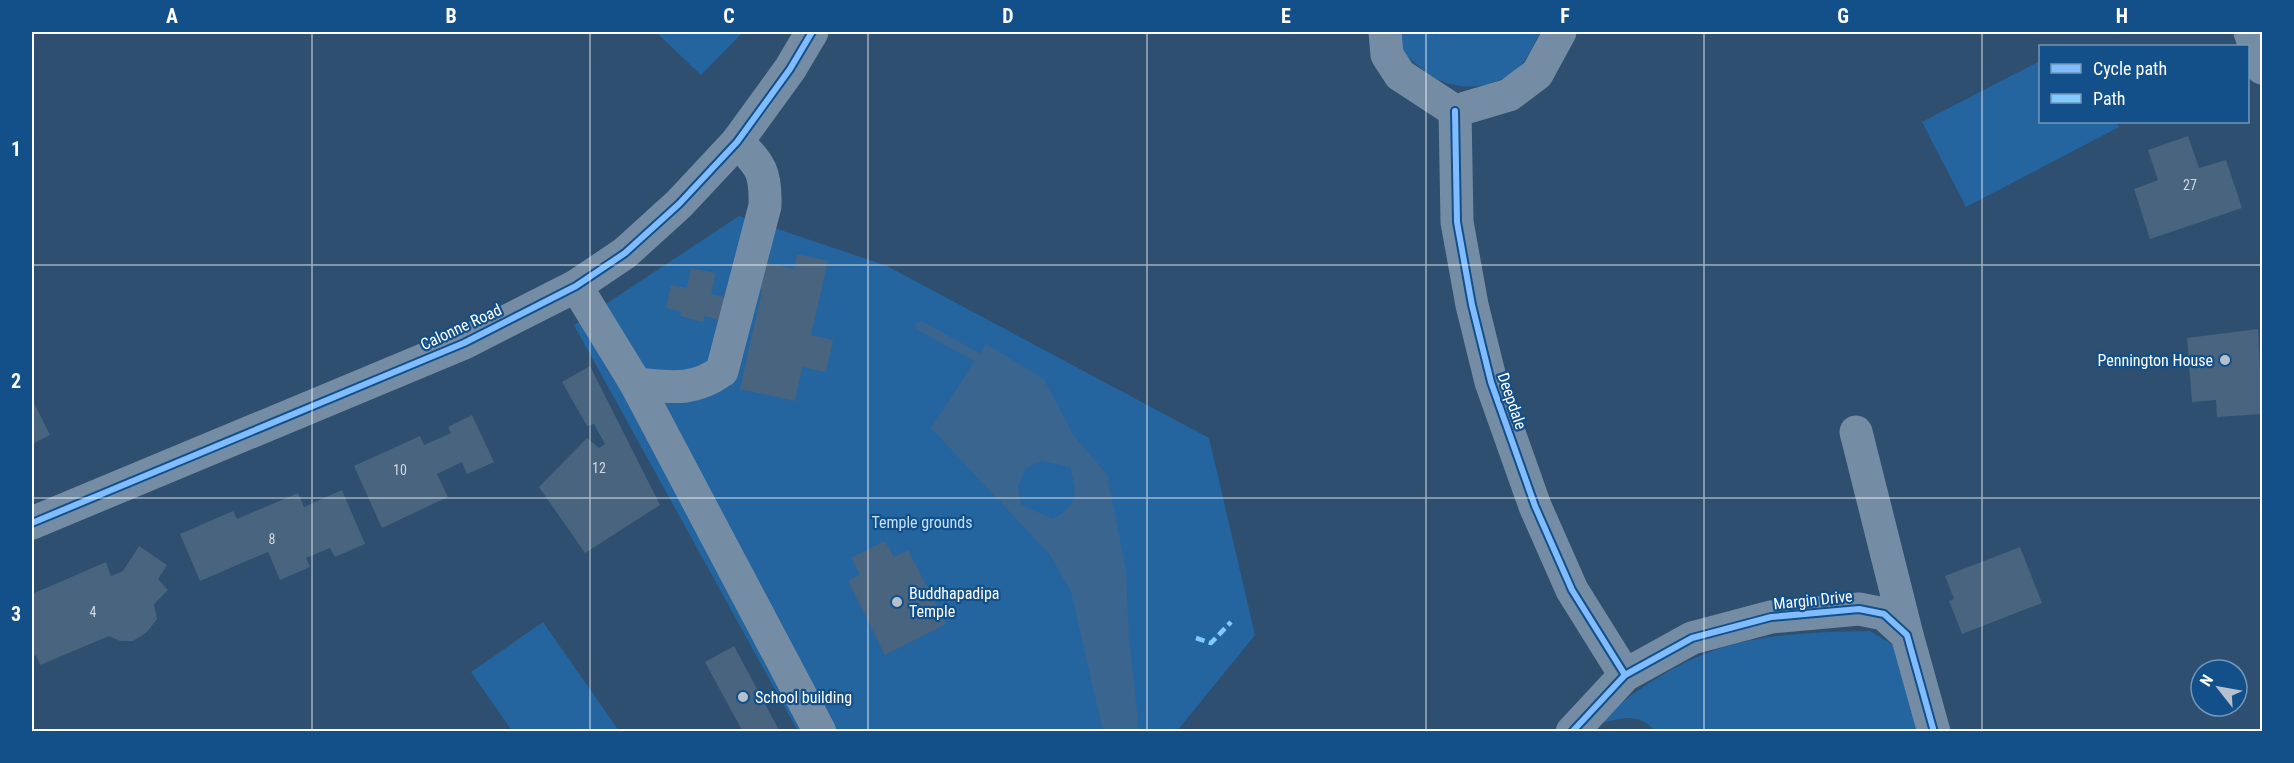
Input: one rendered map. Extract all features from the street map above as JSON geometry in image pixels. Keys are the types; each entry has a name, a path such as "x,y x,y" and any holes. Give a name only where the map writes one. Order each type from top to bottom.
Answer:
{"street":[{"name":"Calonne Road","path":"32,523 464,343 576,286 632,246 679,204 737,142 790,69 812,32"},
{"path":"1385,32 1388,55 1400,75 1455,111 1509,94 1537,74 1560,32"},
{"path":"2250,32 2262,68"},
{"name":"Deepdale","path":"1455,111 1457,222 1472,305 1491,382 1535,506 1572,590 1625,675"},
{"path":"636,384 677,387 706,382 722,371 765,206 766,179 757,161 737,142"},
{"path":"576,286 636,384 820,732"},
{"path":"1856,432 1934,732"},
{"name":"Margin Drive","path":"1572,732 1625,675 1692,638 1771,618 1859,609 1884,614 1907,635"}],"green space":[{"path":"656,32 743,32 701,75"},
{"path":"1396,32 1540,32 1526,58 1515,70 1495,82 1471,87 1447,83 1425,72 1399,49"},
{"path":"2039,62 2039,123 2117,123 2119,127 1966,207 1922,122"},
{"name":"Temple grounds","path":"739,216 887,266 1209,438 1255,635 1177,731 798,731 574,325"},
{"path":"543,622 619,731 512,731 471,672"},
{"path":"1870,631 1893,645 1919,731 1655,731 1642,721 1629,718 1599,724 1625,700 1657,678 1691,660 1724,647 1778,636"}],"shaded area":[{"path":"986,344 1044,379 1074,436 1107,474 1126,570 1129,637 1139,731 1103,731 1071,592 1050,555 931,428","holes":["1041,461 1070,467 1075,491 1068,509 1053,519 1021,505 1018,487 1026,468"]}],"building":[{"path":"2188,136 2199,168 2226,160 2242,208 2150,239 2134,189 2158,180 2148,150"},
{"path":"797,254 828,261 811,335 833,340 826,372 802,367 795,401 740,389 762,291 752,289 758,261 794,269"},
{"path":"691,268 716,273 711,294 724,297 720,320 705,316 703,322 680,316 681,311 666,308 671,285 687,288"},
{"name":"Pennington House","path":"2258,329 2262,414 2217,417 2216,400 2192,402 2187,338"},
{"path":"590,366 660,505 585,553 539,487 587,438 599,448 605,444 594,424 587,426 562,382"},
{"path":"32,399 50,435 32,444"},
{"path":"472,415 494,462 467,474 462,462 437,474 448,497 382,528 354,466 420,436 424,445 451,433 448,427"},
{"path":"342,490 365,544 335,557 330,548 306,558 310,567 280,580 268,552 200,581 180,534 233,511 237,519 298,493 304,507"},
{"name":"Buddhapadipa Temple","path":"885,541 894,557 908,550 946,624 885,655 848,581 860,574 851,558"},
{"path":"139,546 167,565 158,579 168,590 154,604 157,619 147,632 133,641 120,641 109,636 40,665 36,655 32,657 32,594 106,562 111,576 123,571"},
{"path":"2020,547 2042,603 1962,634 1949,601 1954,599 1945,576"},
{"name":"School building","path":"734,646 780,732 743,732 705,662"}],"waterway":[{"path":"921,326 989,364"}],"marked path":[{"path":"1196,638 1211,643 1231,622"}],"cycle path":[{"path":"32,523 464,343 576,286 625,253 679,204 737,142 790,69 812,32"},
{"path":"1455,111 1457,222 1472,305 1491,382 1535,506 1572,590 1625,675"},
{"path":"1572,732 1625,675 1692,638 1771,617 1859,609 1884,614 1907,635 1934,732"}],"place":[{"name":"Pennington House","path":"2225,360"},
{"name":"Buddhapadipa Temple","path":"897,602"},
{"name":"School building","path":"743,697"}]}
